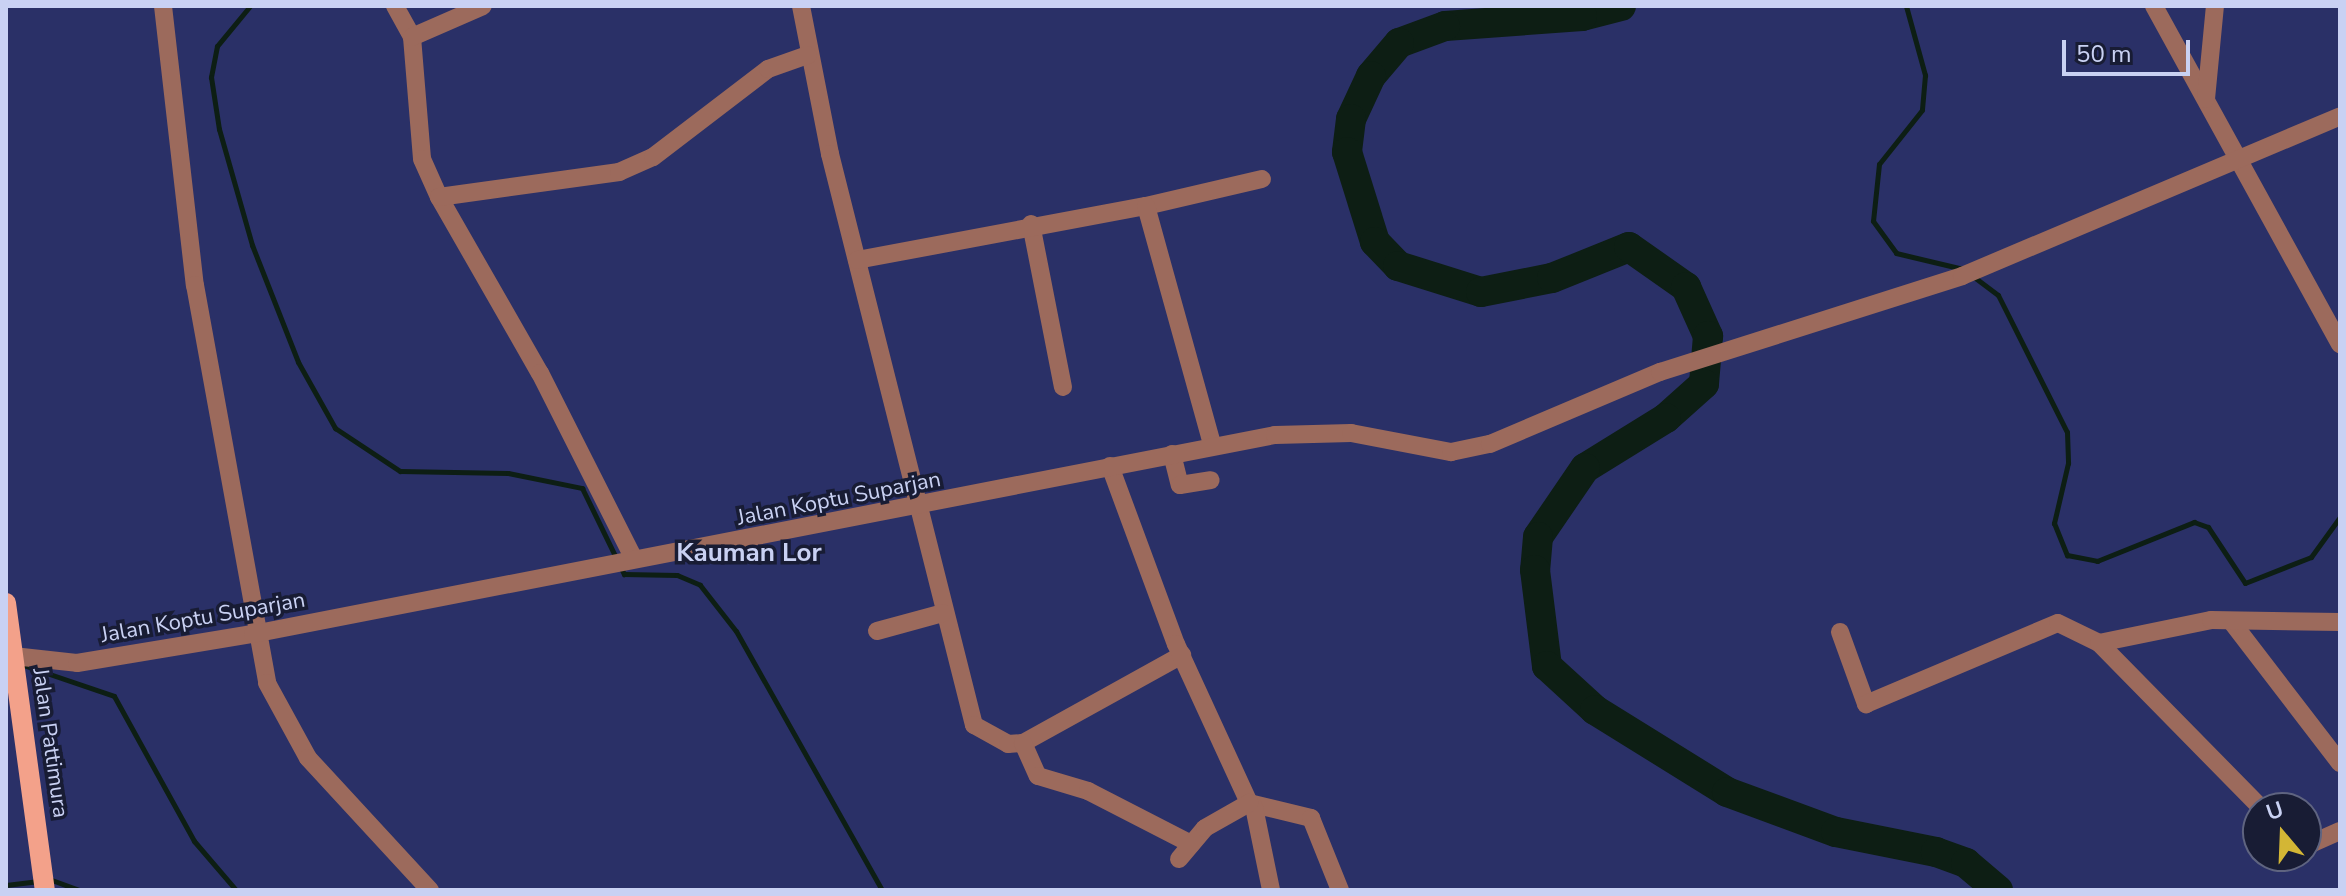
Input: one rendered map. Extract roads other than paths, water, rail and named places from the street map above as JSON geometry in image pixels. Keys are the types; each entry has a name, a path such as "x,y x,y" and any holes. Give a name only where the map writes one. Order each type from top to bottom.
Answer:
{"main road":[{"name":"Jalan Pattimura","path":"6,603 44,882"}],"street":[{"path":"163,6 195,285 253,634 283,721 308,758 430,890"},
{"path":"395,6 412,37 422,159 439,197 540,373 630,557"},
{"path":"801,6 808,55 916,510 974,725 1008,744 1023,743 1182,655"},
{"path":"2154,6 2340,344"},
{"path":"2206,99 2215,6"},
{"path":"412,37 476,8"},
{"path":"439,197 619,172 653,157 768,69 808,55"},
{"name":"Jalan Koptu Suparjan","path":"13,669 77,663 253,634 630,557 916,510 1212,444 1315,430 1451,452 1490,444 1660,372 1781,330 1962,276 2340,116"},
{"path":"857,260 1031,224 1146,206 1262,179"},
{"path":"1146,206 1212,444"},
{"path":"1031,224 1063,387"},
{"path":"1172,454 1180,485 1211,480"},
{"path":"1110,466 1182,655 1252,805 1271,890"},
{"path":"877,631 943,613"},
{"path":"2099,643 2231,621 2340,622"},
{"path":"2231,621 2340,763"},
{"path":"1840,632 1866,704 2058,623 2099,643 2245,792"},
{"path":"1023,743 1038,776 1088,791 1185,852 1205,828 1252,805 1311,818 1340,890"}],"waterway":[{"path":"250,6 217,46 211,77 219,129 252,245 298,362 335,428 400,471 508,473 582,488 624,574 677,575 700,585 736,631 882,890"},
{"path":"1621,6 1582,16 1445,26 1399,43 1371,76 1351,119 1347,152 1375,242 1398,266 1481,292 1552,278 1629,247 1686,287 1708,336 1704,384 1666,418 1585,468 1538,537 1535,570 1547,666 1595,710 1727,792 1836,832 1936,852 1966,863 1998,890"},
{"path":"1906,6 1925,75 1922,110 1879,164 1873,221 1896,253 1963,269"},
{"path":"1974,277 1998,295 2067,432 2068,463 2054,523 2067,555 2097,561 2194,522 2208,527 2245,583 2311,557 2340,517"},
{"path":"23,665 114,696 194,841 236,890"},
{"path":"49,879 80,890"},
{"path":"6,885 39,881"}],"district":[{"name":"Kauman Lor","path":"749,553"}]}
